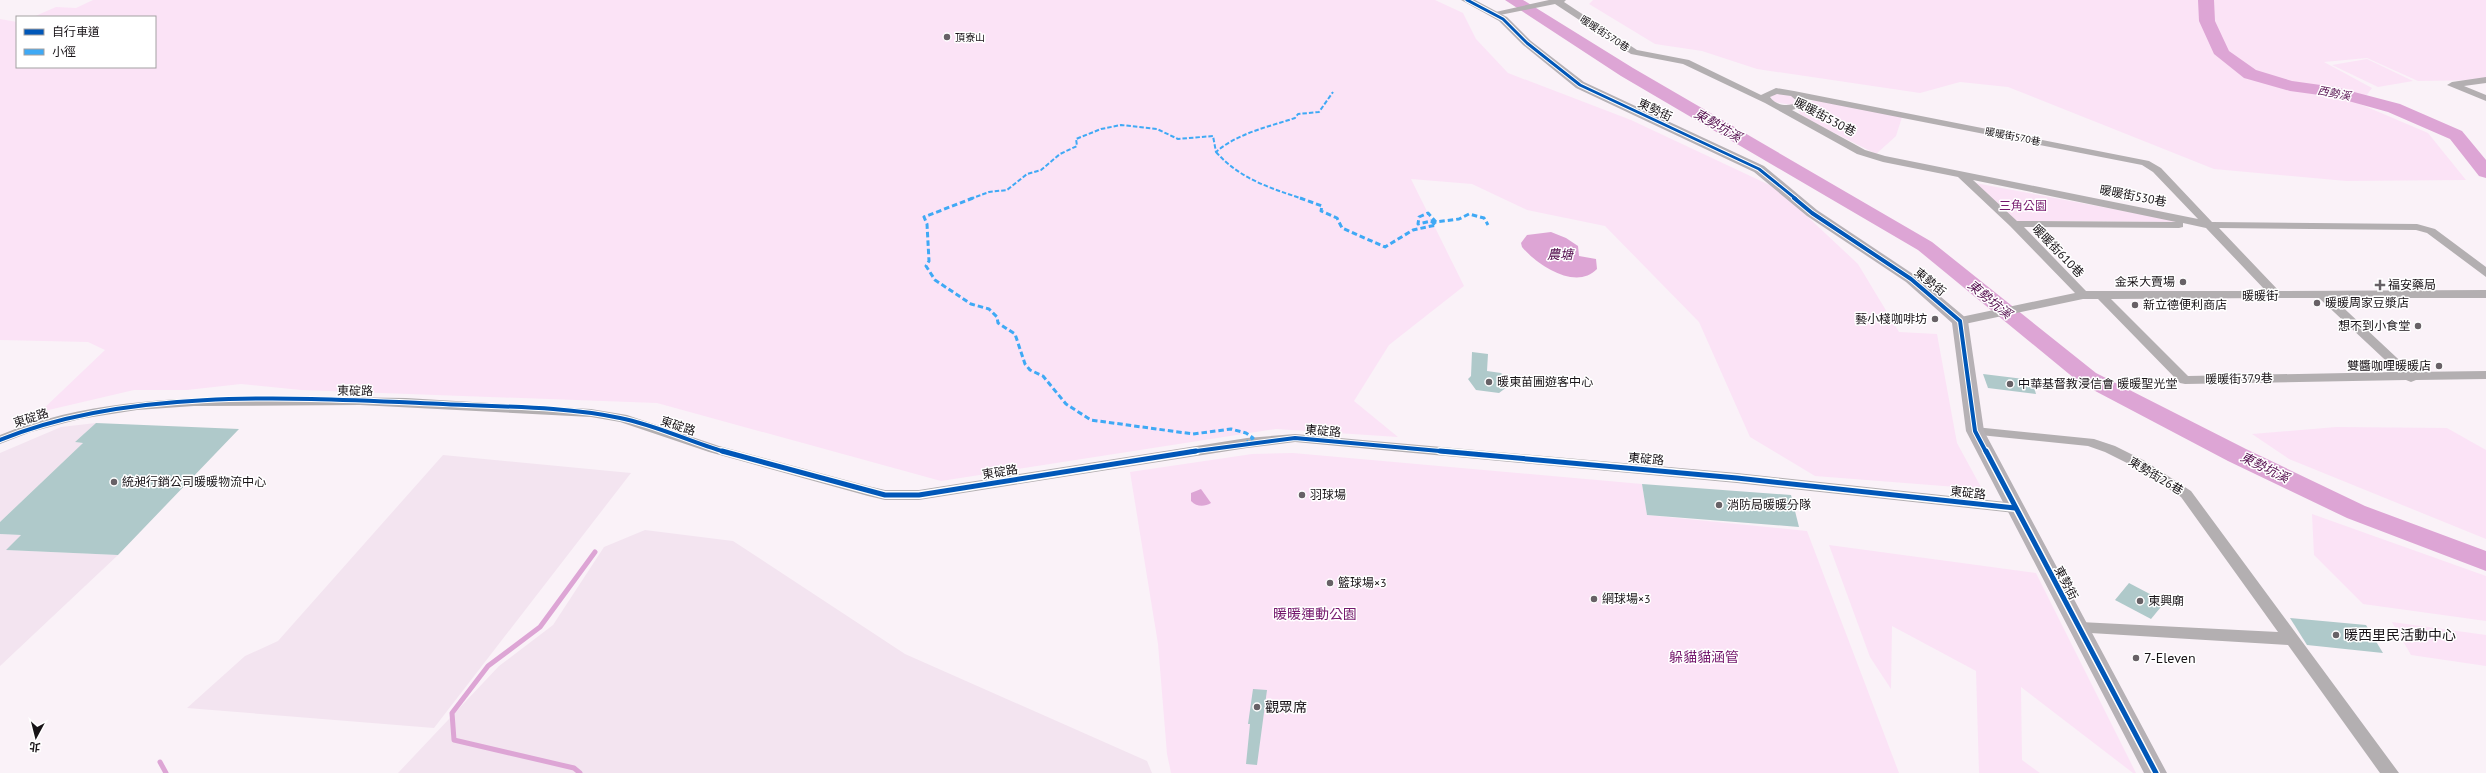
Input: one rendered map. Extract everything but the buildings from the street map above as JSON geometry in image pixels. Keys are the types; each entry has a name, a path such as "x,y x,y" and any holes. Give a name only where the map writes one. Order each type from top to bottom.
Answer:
{"main road":[{"name":"東勢街","path":"1466,0 1500,12 1571,80 1606,99 1759,169 1812,213 1911,279 1967,320 1975,431 2156,773"}],"street":[{"path":"1500,12 1556,1"},
{"name":"暖暖街570巷","path":"1556,1 1634,52 1686,62 1724,79 2145,164 2156,170 2277,296"},
{"name":"暖暖街530巷","path":"1724,79 1861,152 1883,159 2209,225 2417,226 2431,231 2486,273"},
{"path":"2486,80 2452,85 2486,98"},
{"path":"1782,91 1767,94 1765,98 1772,104 1789,108 1800,106 1803,102 1794,94"},
{"name":"暖暖街610巷","path":"1962,176 2014,224 2083,295"},
{"path":"2014,224 2209,225"},
{"name":"暖暖街","path":"1967,320 2035,303 2083,295 2277,296 2486,294"},
{"path":"2323,295 2411,378"},
{"name":"暖暖街379巷","path":"2102,296 2185,380 2411,378 2486,375"},
{"name":"東碇路","path":"0,440 44,423 118,407 288,399 387,402 591,413 622,418 714,449 886,495 919,495 1247,443 1294,438 1737,478 2015,508"},
{"name":"東勢街26巷","path":"1975,431 2089,442 2110,449 2164,478 2186,494 2195,503 2390,773"},
{"path":"2080,628 2292,639"}],"shaded area":[{"path":"96,423 75,442 83,443 0,522 0,453 61,427"},
{"path":"443,455 631,473 434,728 187,708 245,656 278,641"},
{"path":"645,530 733,541 905,654 1147,761 1152,773 398,773 499,666 553,625 604,547"},
{"path":"0,534 21,535 7,550 118,555 0,666"}],"green space":[{"path":"93,0 1435,0 1463,13 1476,39 1508,73 1631,120 1778,189 1858,264 1899,332 1937,334 1957,443 1982,489 1815,476 1750,437 1699,322 1605,226 1527,210 1472,184 1411,179 1464,286 1389,345 1354,401 1398,437 1276,429 941,481 657,403 301,390 241,384 187,390 134,390 40,412 105,350 88,342 0,340 0,19 16,22 16,68 156,68 156,16 35,16 56,7 76,8"},
{"path":"1593,0 2486,0 2486,80 2418,81 2367,58 2324,62 2372,88 2360,104 2428,133 2466,180 2346,181 2214,169 2008,87 1960,82 1920,93 1757,69 1702,51 1655,44 1589,4"},
{"path":"2367,59 2413,81 2378,87 2332,65"},
{"path":"1776,93 1791,95 1797,103 1792,105 1774,102 1770,96"},
{"path":"1812,101 1821,101 1902,117 1896,136 1876,154 1801,116 1799,111"},
{"name":"三角公園","path":"1975,183 2182,222 2016,221"},
{"path":"2336,427 2447,428 2486,450 2486,539 2289,459 2252,434"},
{"name":"暖暖運動公園","path":"1293,453 1642,484 1647,515 1807,531 1899,773 1171,773 1167,754 1158,644 1130,472 1252,454"},
{"path":"2312,514 2486,576 2486,621 2363,604 2314,555"},
{"path":"1829,545 2036,573 2136,773 2133,773 2021,687 2022,760 2040,773 1979,773 1976,671 1892,626 1891,689 1870,657"},
{"path":"2392,622 2486,635 2486,666 2411,655"}],"water":[{"name":"農塘","path":"1551,232 1566,238 1578,246 1579,256 1596,259 1597,269 1588,275 1579,277 1557,273 1537,261 1522,247 1521,243 1527,235"},
{"path":"1201,489 1211,503 1201,506 1191,501 1191,493"}],"waterway":[{"name":"東勢坑溪","path":"1513,0 1627,72 1925,246 2088,378 2237,455 2356,512 2486,561"},
{"name":"西勢溪","path":"2206,0 2207,21 2222,54 2250,74 2290,86 2335,92 2394,108 2456,135 2486,172"},
{"path":"580,773 574,768 454,740 452,713 488,666 540,627 595,552"},
{"path":"160,762 166,773"}],"marked path":[{"path":"1247,442 1253,438 1239,430 1224,429 1193,434 1091,420 1066,404 1059,393 1043,376 1030,370 1025,364 1015,334 998,323 997,317 989,309 971,304 935,280 926,266 929,261 927,224 924,217 989,192 1007,190 1027,174 1041,170 1060,154 1077,146 1076,139 1101,129 1121,125 1157,129 1178,139 1213,136 1216,152 1228,142 1246,134 1295,118 1298,114 1319,112 1333,92"},
{"path":"1216,152 1229,167 1245,174 1251,181 1322,206 1321,211 1337,218 1342,228 1385,247 1413,230 1436,225 1431,221 1418,224 1419,217 1428,213 1436,222 1459,219 1469,214 1484,218 1488,225"}],"cycle path":[{"path":"1467,0 1503,19 1527,43 1580,85 1759,169 1812,213 1911,279 1960,321 1975,431 2156,773"},
{"path":"0,440 26,429 80,414 137,406 222,401 360,401 591,413 622,418 714,449 885,495 919,495 1247,443 1295,438 1737,478 2015,508"}],"place":[{"name":"頂寮山","path":"947,37"},
{"name":"金采大賣場","path":"2183,282"},
{"name":"福安藥局","path":"2380,285"},
{"name":"暖暖周家豆漿店","path":"2317,303"},
{"name":"新立德便利商店","path":"2135,305"},
{"name":"藝小棧咖啡坊","path":"1935,319"},
{"name":"想不到小食堂","path":"2418,326"},
{"name":"雙醬咖哩暖暖店","path":"2439,366"},
{"name":"暖東苗圃遊客中心","path":"1489,382"},
{"name":"中華基督教浸信會 暖暖聖光堂","path":"2010,384"},
{"name":"統昶行銷公司暖暖物流中心","path":"114,482"},
{"name":"羽球場","path":"1302,495"},
{"name":"消防局暖暖分隊","path":"1719,505"},
{"name":"籃球場×3","path":"1330,583"},
{"name":"網球場×3","path":"1594,599"},
{"name":"東興廟","path":"2140,601"},
{"name":"暖西里民活動中心","path":"2336,635"},
{"name":"7-Eleven","path":"2136,658"},
{"name":"觀眾席","path":"1257,707"}],"park label":[{"name":"躲貓貓涵管","path":"1704,657"}]}
